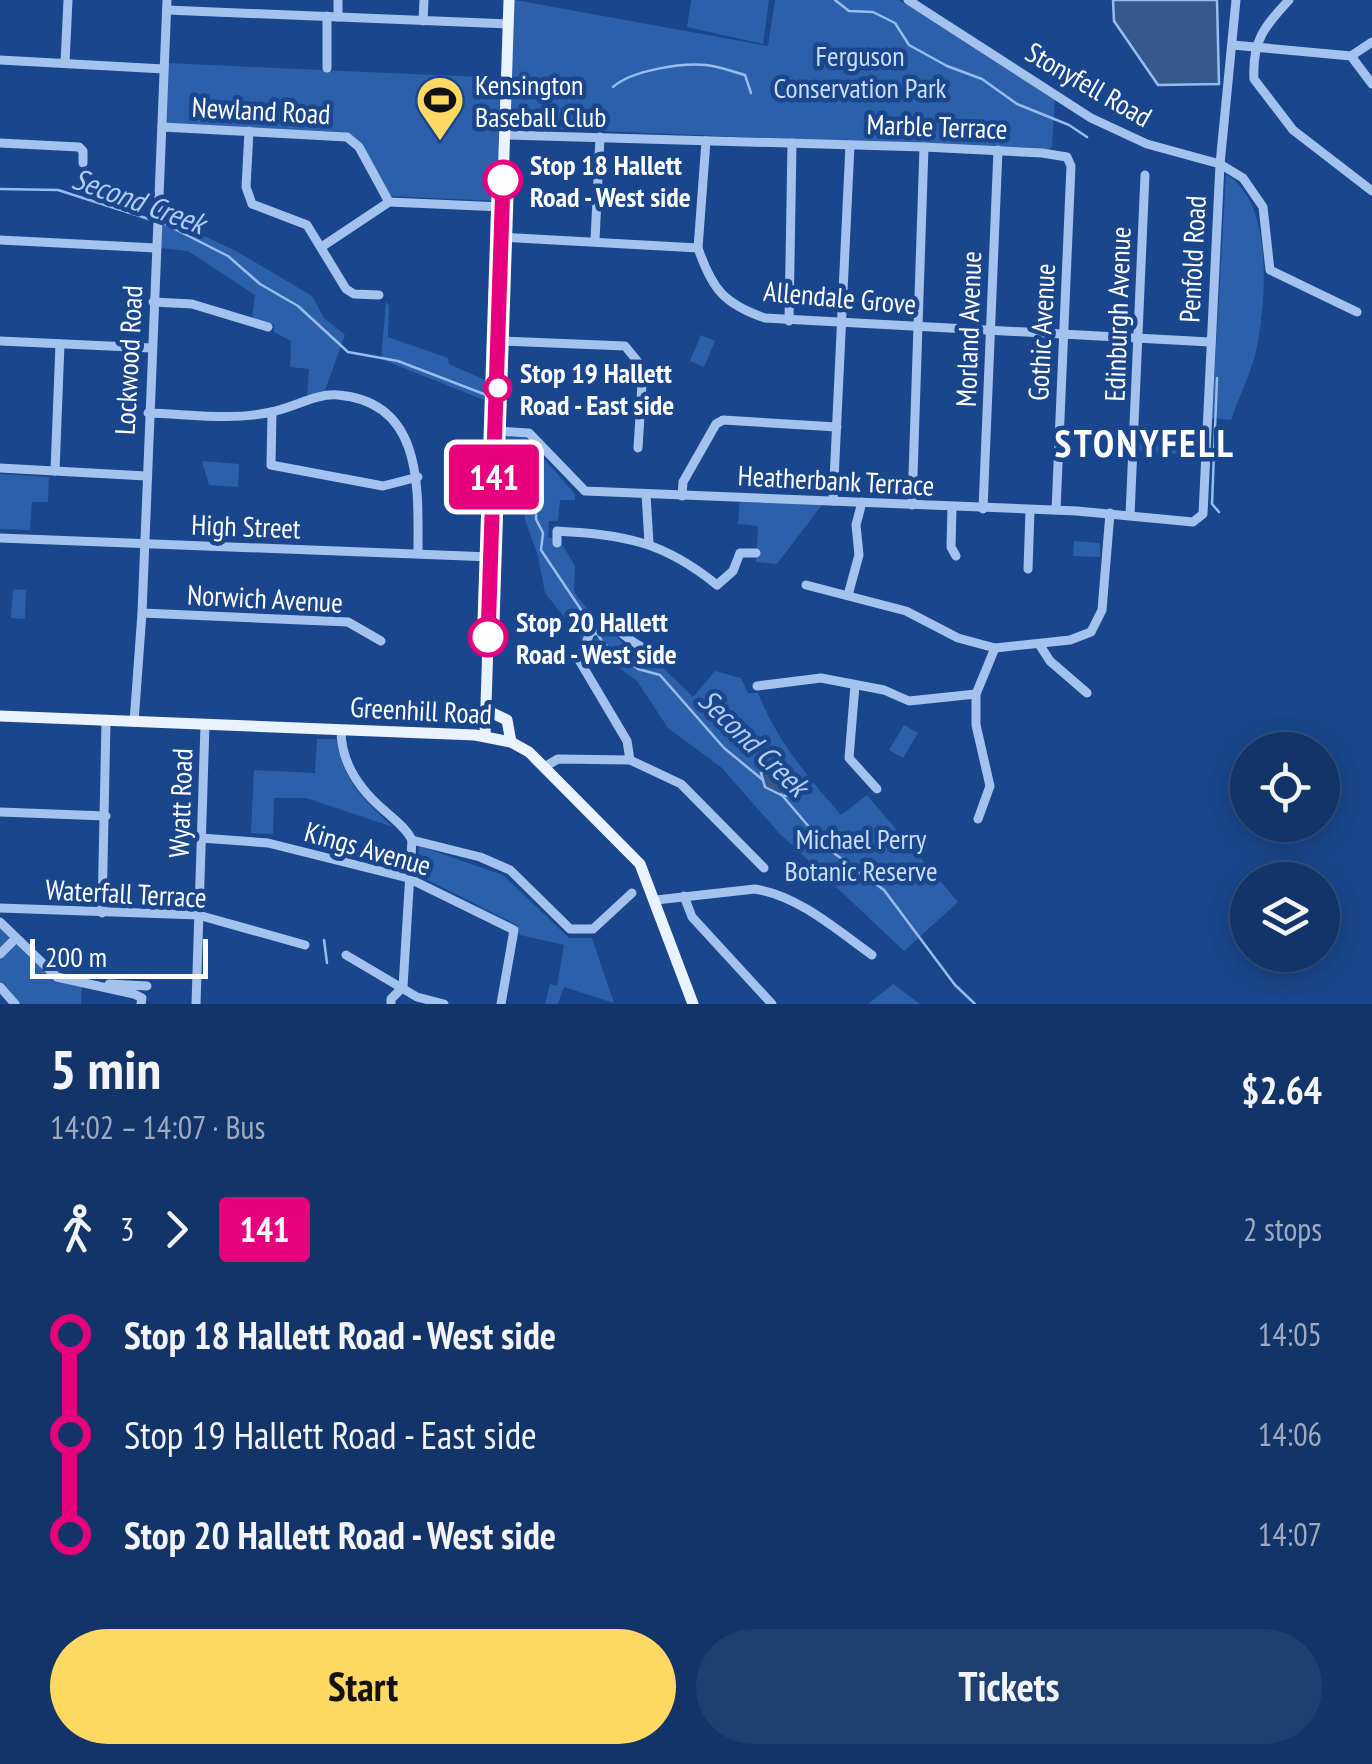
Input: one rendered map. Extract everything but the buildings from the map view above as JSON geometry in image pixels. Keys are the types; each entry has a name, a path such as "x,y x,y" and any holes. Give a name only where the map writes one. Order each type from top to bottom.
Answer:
{"main road":[{"path":"485,735 509,0"},
{"path":"486,710 507,720 510,742"},
{"name":"Greenhill Road","path":"0,716 485,735 510,742 546,766 640,864 693,1004"}],"street":[{"path":"65,63 68,0"},
{"path":"254,0 254,13"},
{"path":"326,68 338,0"},
{"path":"423,21 424,0"},
{"name":"Stonyfell Road","path":"908,0 1091,118 1147,144 1220,164 1243,178 1263,207 1270,270 1357,312"},
{"name":"Penfold Road","path":"1198,520 1203,514 1220,164 1236,0"},
{"path":"1289,0 1255,47 1254,80 1293,130 1372,191"},
{"path":"167,5 254,13 509,24"},
{"name":"Lockwood Road","path":"134,722 142,614 167,5"},
{"path":"1233,45 1351,56 1372,42"},
{"path":"1351,56 1372,84"},
{"path":"0,60 164,68"},
{"name":"Newland Road","path":"162,128 347,136 359,147 390,202"},
{"path":"249,131 246,187 252,204 307,225 346,289 354,294 378,296"},
{"name":"Marble Terrace","path":"504,135 924,147 1067,157"},
{"path":"595,240 600,138"},
{"path":"501,237 698,248 706,141"},
{"path":"0,143 79,147 83,163"},
{"path":"789,321 792,143"},
{"path":"833,501 850,145"},
{"path":"912,505 924,147"},
{"name":"Morland Avenue","path":"983,509 998,150"},
{"name":"Gothic Avenue","path":"1056,510 1071,166 1067,157"},
{"name":"Edinburgh Avenue","path":"1130,515 1145,175"},
{"path":"322,246 390,202 502,207"},
{"path":"0,240 156,248"},
{"name":"Allendale Grove","path":"698,248 724,299 765,318 1210,342"},
{"path":"153,302 192,304 268,327"},
{"path":"0,341 152,348"},
{"path":"500,341 626,346 644,368 638,448"},
{"path":"55,471 60,344"},
{"path":"148,413 244,415 272,412 336,394 382,409 398,424 418,478 418,552"},
{"path":"272,412 271,465 383,486 418,478"},
{"path":"682,496 683,482 716,424 723,420 837,427"},
{"name":"Heatherbank Terrace","path":"495,432 528,433 584,490 1056,510 1198,520"},
{"path":"0,468 146,476"},
{"path":"646,494 649,543"},
{"path":"848,596 858,555 856,525 862,502"},
{"path":"952,508 951,547 956,556"},
{"path":"1028,568 1030,511"},
{"path":"806,586 906,610 958,638 995,648 1070,640 1091,632 1102,610 1110,513"},
{"path":"557,543 557,531 598,533 649,543 687,561 717,585 733,571 740,554 756,553"},
{"name":"High Street","path":"0,538 491,557"},
{"name":"Norwich Avenue","path":"142,614 348,622 381,641"},
{"path":"630,760 627,742 579,660 594,629 610,622 645,650 666,656"},
{"path":"1039,644 1050,661 1087,692"},
{"path":"978,819 990,786 976,725 976,694 995,648"},
{"path":"757,686 821,678 884,690 909,701 976,694"},
{"path":"855,685 849,758 877,789"},
{"path":"102,913 106,721"},
{"name":"Wyatt Road","path":"196,1004 205,724"},
{"path":"341,730 347,766 368,796 408,831 412,840 403,988 391,1004"},
{"path":"546,766 558,759 630,760 681,784 764,868"},
{"path":"0,812 106,816"},
{"name":"Kings Avenue","path":"201,838 268,843 408,878 514,930 501,1004"},
{"path":"412,840 480,857 510,870 570,929 592,929 632,893"},
{"path":"656,900 768,891 806,908 872,954"},
{"path":"684,896 692,917 772,1004"},
{"name":"Waterfall Terrace","path":"0,908 198,916 305,945"},
{"path":"0,922 57,976 134,994 142,998 142,1004"},
{"path":"0,954 16,938"},
{"path":"346,955 417,997 444,1004"},
{"path":"82,982 147,986"},
{"path":"0,987 15,1004"}],"green space":[{"name":"Ferguson Conservation Park","path":"515,0 768,46 775,0 899,0 1055,99 1052,147 1047,150 508,127"},
{"path":"691,0 769,0 763,44 687,27"},
{"path":"167,63 503,78 497,201 388,196 360,143 345,132 164,125"},
{"path":"1226,174 1241,188 1252,207 1263,253 1264,279 1257,347 1231,420 1212,418"},
{"path":"162,216 238,252 312,296 324,318 345,335 324,393 307,397 309,369 290,367 291,341 274,332 274,325 252,319 255,295 188,251 160,248"},
{"path":"386,302 388,337 448,358 449,364 492,383 489,402 381,359"},
{"path":"701,335 715,341 704,367 690,361"},
{"path":"1139,429 1170,437 1203,435 1202,456 1138,451"},
{"path":"503,437 526,438 575,494 575,500 560,500 558,521 549,521 548,537 559,539 575,566 574,592 598,622 581,638 545,593 538,556 525,520 525,497 501,495"},
{"path":"202,461 239,464 238,487 209,485"},
{"path":"0,474 49,477 48,502 32,502 30,530 0,529"},
{"path":"740,498 825,501 777,564 756,562 758,526 738,524"},
{"path":"1074,541 1100,543 1100,557 1073,556"},
{"path":"13,589 26,590 25,619 11,618"},
{"name":"Michael Perry Botanic Reserve","path":"608,628 629,649 652,657 693,697 715,671 741,678 748,693 758,693 784,743 841,815 867,795 958,902 904,951 779,833 722,768 668,728 637,681 589,645"},
{"path":"904,725 918,733 903,758 889,750"},
{"path":"317,739 336,739 356,789 393,827 306,798 274,798 273,834 251,833 254,770 315,773"},
{"path":"419,846 503,875 569,938 592,938 614,1003 564,987 558,1004 545,1004 550,984 557,986 564,945 520,935 517,925 416,874"},
{"path":"0,923 57,976 82,983 81,1004 15,1004 0,987"},
{"path":"893,984 920,1004 868,1004"}],"shaded area":[{"path":"1113,0 1217,0 1219,84 1158,85 1114,21"},
{"path":"767,771 794,784 793,795 783,796 765,787 761,773"}],"waterway":[{"path":"835,0 849,11 873,12 895,23 909,45 982,79 1017,104 1069,125 1087,137"},
{"path":"613,87 657,69 706,65 745,75 751,93"},
{"name":"Second Creek","path":"0,189 58,190 155,221"},
{"name":"Second Creek","path":"163,223 228,256 260,284 298,306 348,352 398,361 489,396"},
{"path":"1217,378 1212,504 1219,512"},
{"name":"Second Creek","path":"509,449 529,466 536,492 536,519 543,533 541,550 604,644 638,669 660,675 724,748 763,780"},
{"name":"Second Creek","path":"781,794 827,848 884,890 955,985 975,1004"},
{"path":"324,940 327,963"}],"bus line":[{"name":"141","path":"488,637 503,180"}],"place":[{"name":"Kensington Baseball Club","path":"440,142"},
{"name":"Stop 18 Hallett Road - West side","path":"503,180"},
{"name":"Stop 19 Hallett Road - East side","path":"498,388"},
{"name":"Stop 20 Hallett Road - West side","path":"488,637"}],"district":[{"name":"STONYFELL","path":"1145,442"}]}
